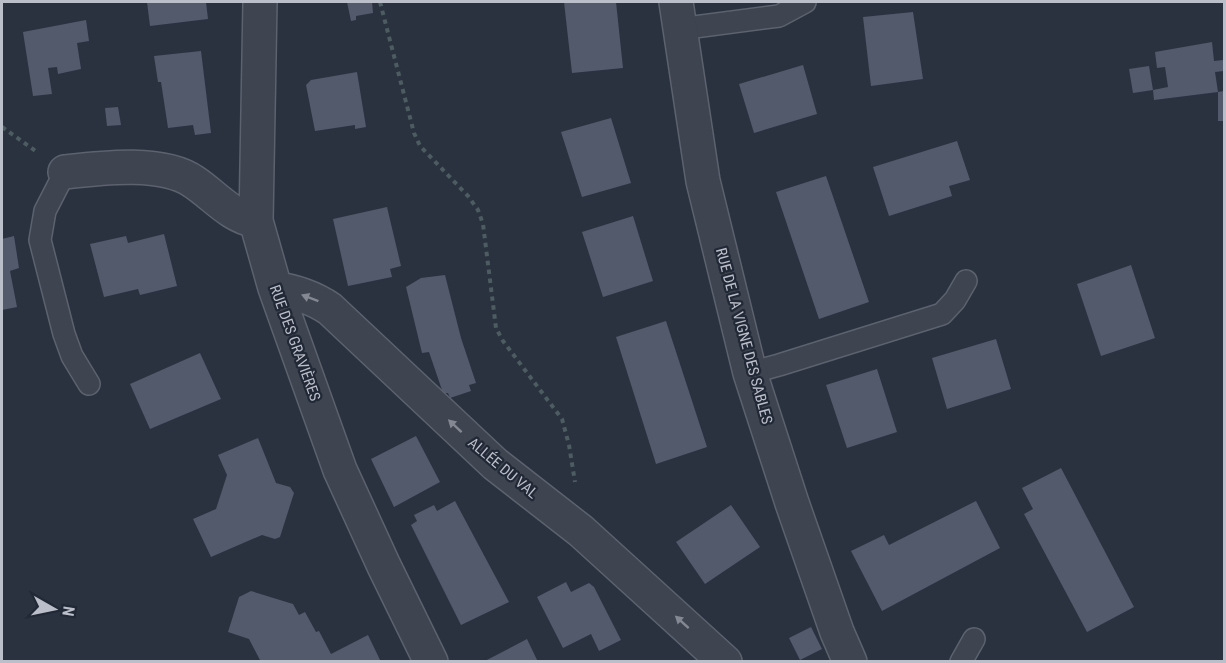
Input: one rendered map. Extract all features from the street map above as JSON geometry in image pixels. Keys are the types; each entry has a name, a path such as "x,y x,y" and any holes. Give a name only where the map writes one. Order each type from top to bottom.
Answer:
{"street":[{"name":"RUE DES GRAVIÈRES","path":"260,2 256,221 275,288 340,470 431,662"},
{"name":"RUE DE LA VIGNE DES SABLES","path":"678,15 703,181 750,373 792,503 837,632 850,662"},
{"path":"65,172 136,167 181,175 192,180 228,210 244,219 256,221"},
{"name":"ALLÉE DU VAL","path":"275,288 319,301 330,309 495,464 569,522 725,662"}],"lane":[{"path":"678,15 779,16 806,2"},
{"path":"65,172 45,211 40,240 64,334 72,356 89,384"},
{"path":"750,373 942,314 955,300 966,281"},
{"path":"961,662 974,639"}],"path":[{"path":"380,2 414,133 420,146 468,196 478,210 483,224 496,328 503,341 562,419 569,445 577,500 577,510 569,522"},
{"path":"2,127 65,172"}],"building":[{"path":"147,2 206,2 208,19 150,26"},
{"path":"347,2 372,2 373,13 356,16 356,20 351,21"},
{"path":"564,2 616,2 623,68 572,73"},
{"path":"913,12 923,79 871,86 863,17"},
{"path":"86,20 89,41 77,43 81,69 58,74 57,67 48,68 52,94 33,96 23,32"},
{"path":"1212,42 1214,61 1223,60 1224,71 1215,72 1218,92 1154,100 1153,90 1168,87 1165,67 1157,68 1155,52"},
{"path":"201,51 211,133 195,135 193,125 168,128 161,82 158,82 154,56"},
{"path":"803,65 817,114 754,133 739,84"},
{"path":"1149,66 1153,90 1133,93 1129,69"},
{"path":"357,72 366,127 355,129 355,125 315,131 306,85 311,80"},
{"path":"1224,91 1224,121 1218,121 1218,92"},
{"path":"118,107 121,125 107,126 105,108"},
{"path":"611,118 631,183 582,197 561,132"},
{"path":"957,141 970,180 949,186 952,196 889,216 873,167"},
{"path":"826,176 869,302 819,319 776,192"},
{"path":"387,207 401,266 390,269 392,277 348,286 333,219"},
{"path":"633,216 653,281 603,297 582,232"},
{"path":"164,234 177,286 140,295 138,289 104,297 90,244 126,236 128,243"},
{"path":"14,236 19,268 10,271 17,307 2,310 2,239"},
{"path":"1131,265 1155,338 1101,356 1077,284"},
{"path":"445,275 461,338 476,383 469,385 471,391 450,398 448,393 443,393 429,352 422,353 406,287 421,278"},
{"path":"666,321 707,447 656,464 616,337"},
{"path":"996,339 1011,389 947,409 932,358"},
{"path":"200,353 221,399 150,429 130,384"},
{"path":"877,369 897,432 847,448 826,385"},
{"path":"416,436 440,482 394,507 371,459"},
{"path":"258,438 276,483 290,487 294,493 280,537 275,539 262,535 211,557 193,519 216,509 227,475 218,455"},
{"path":"1061,468 1134,607 1087,632 1024,514 1033,509 1022,488"},
{"path":"455,501 509,602 461,625 411,525 417,521 414,515 434,505 437,511"},
{"path":"976,501 1000,548 882,611 851,551 884,535 889,545"},
{"path":"731,505 760,547 705,584 676,542"},
{"path":"566,582 571,592 589,583 594,587 621,640 599,651 591,634 563,648 537,597"},
{"path":"251,591 293,604 299,615 305,612 316,632 319,631 331,654 368,635 381,662 261,662 249,639 228,632 239,597"},
{"path":"811,627 822,649 800,660 789,638"},
{"path":"527,639 538,662 483,662"}]}
